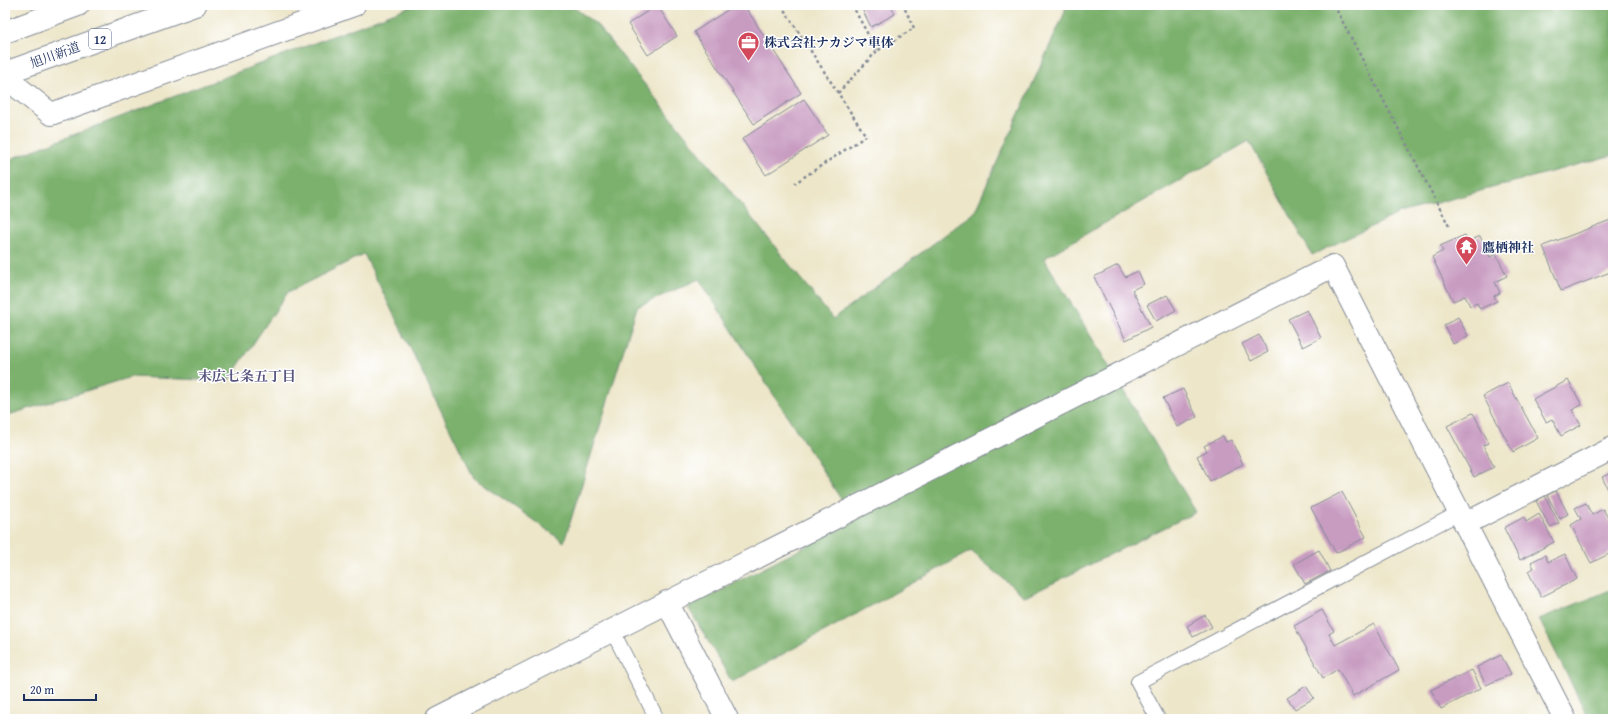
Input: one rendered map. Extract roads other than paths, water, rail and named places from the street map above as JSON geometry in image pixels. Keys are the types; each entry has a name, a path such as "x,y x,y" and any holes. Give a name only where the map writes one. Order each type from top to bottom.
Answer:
{"main road":[{"path":"5,32 78,5"},
{"name":"旭川新道","path":"5,72 195,5"},
{"path":"5,77 52,114 354,5"},
{"path":"437,719 1333,266 1565,719"},
{"path":"1462,519 1613,448"},
{"path":"667,602 727,719"}],"lane":[{"path":"1158,719 1138,682 1462,519"},
{"path":"612,630 658,719"}],"place":[{"name":"株式会社ナカジマ車体","path":"748,62"},
{"name":"鷹栖神社","path":"1466,266"}],"district":[{"name":"末広七条五丁目","path":"247,376"}]}
